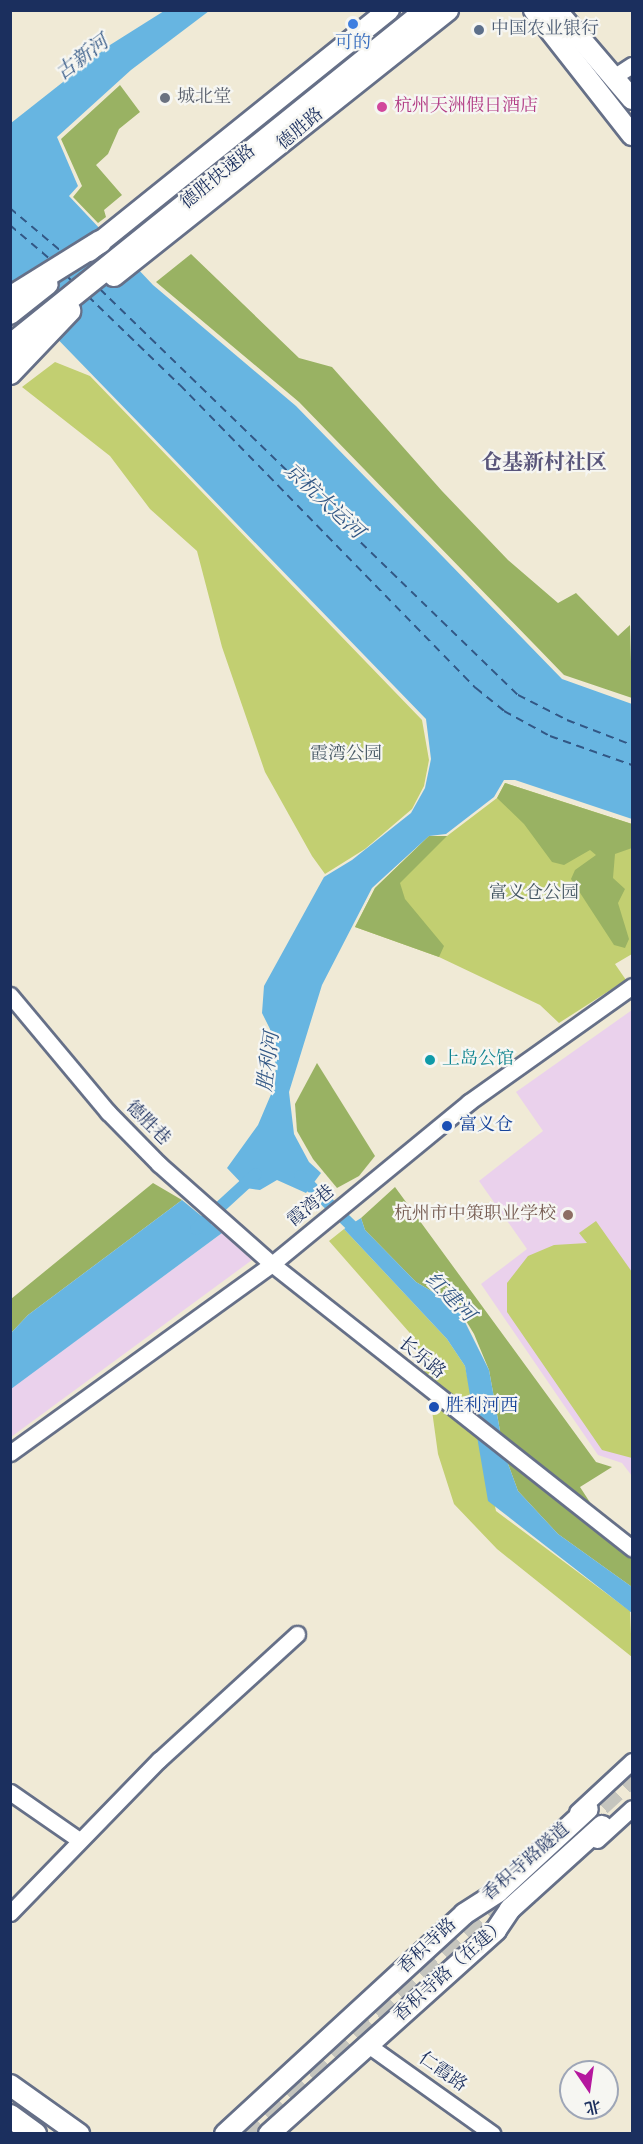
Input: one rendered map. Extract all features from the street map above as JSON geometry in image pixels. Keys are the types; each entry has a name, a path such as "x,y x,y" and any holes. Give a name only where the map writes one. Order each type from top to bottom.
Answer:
{"highway":[{"name":"德胜快速路","path":"10,326 412,10"},
{"name":"德胜快速路","path":"10,346 427,10"},
{"path":"10,298 100,242"},
{"path":"10,373 69,311"},
{"path":"10,2116 35,2133"}],"main road":[{"name":"德胜路","path":"10,314 389,10"},
{"name":"德胜路","path":"10,358 296,135 448,10"},
{"path":"534,10 633,135"},
{"path":"556,10 633,99"},
{"name":"香积寺路隧道","path":"464,1914 498,1892 588,1809"},
{"name":"香积寺路隧道","path":"496,1930 510,1909 602,1826"},
{"name":"香积寺路","path":"225,2133 464,1914"},
{"name":"香积寺路（在建）","path":"269,2133 496,1930"},
{"path":"10,2085 80,2133"}],"street":[{"path":"615,76 633,65"},
{"name":"霞湾巷","path":"10,1453 272,1264 376,1181 469,1102 633,986"},
{"name":"德胜巷","path":"10,995 108,1112 170,1172 272,1264"},
{"name":"长乐路","path":"272,1264 445,1404 516,1456 633,1548"},
{"path":"10,1913 78,1840 297,1634"},
{"name":"香积寺路","path":"464,1914 633,1761"},
{"path":"10,1792 78,1840"},
{"name":"香积寺路（在建）","path":"496,1930 633,1808"},
{"name":"仁霞路","path":"368,2045 493,2133"}],"shaded area":[{"name":"杭州市中策职业学校","path":"632,1010 632,1476 622,1463 598,1455 481,1284 527,1249 479,1181 543,1131 516,1092"},
{"path":"222,1233 252,1260 11,1437 10,1389"}],"green space":[{"path":"120,85 140,112 119,129 108,154 96,165 122,195 104,210 106,217 98,223 73,197 82,186 61,139"},
{"path":"191,254 299,358 332,367 442,491 508,560 558,603 576,593 618,636 630,625 632,698 564,675 299,402 156,282"},
{"name":"霞湾公园","path":"55,362 90,376 422,720 429,760 424,786 412,809 365,849 325,874 312,856 265,772 222,647 197,551 150,509 110,456 22,387"},
{"name":"富义仓公园","path":"505,783 632,824 632,954 615,964 626,980 559,1023 540,1005 439,957 355,927 375,888 429,836 447,836 497,798"},
{"path":"505,783 632,824 632,848 615,854 613,878 625,889 618,903 629,939 625,948 614,945 571,879 575,870 596,855 590,850 564,865 552,862 524,824 497,798"},
{"path":"429,836 447,836 400,883 405,899 444,946 439,957 355,927 375,888"},
{"path":"317,1063 375,1156 359,1176 337,1188 313,1159 297,1131 295,1104"},
{"path":"153,1183 182,1200 28,1315 11,1333 11,1299"},
{"path":"395,1187 596,1462 612,1467 580,1487 608,1530 632,1546 632,1587 558,1534 518,1491 504,1453 489,1370 474,1334 457,1306 416,1282 365,1230 361,1218"},
{"path":"596,1221 632,1272 632,1458 602,1450 507,1312 507,1283 528,1256 554,1245 587,1243 579,1233"},
{"path":"344,1229 447,1339 465,1366 496,1511 630,1611 632,1657 497,1549 454,1504 438,1454 429,1389 416,1340 329,1241"}],"water":[{"name":"京杭大运河","path":"164,11 209,11 131,70 57,137 78,186 69,196 153,285 296,406 562,679 632,704 632,819 515,780 504,780 494,797 446,834 429,836 372,888 322,985 289,1092 294,1134 309,1162 321,1173 306,1193 277,1180 260,1190 246,1188 227,1168 258,1125 272,1092 276,1067 270,1029 262,1013 264,986 324,877 352,860 411,813 425,788 431,759 426,719 11,291 11,123 110,45"},
{"path":"182,1200 222,1233 11,1389 11,1333 28,1315"},
{"path":"361,1218 365,1230 416,1282 457,1306 489,1370 504,1453 518,1491 558,1534 632,1587 632,1613 488,1501 465,1366 447,1339 344,1229"}],"waterway":[{"name":"胜利河","path":"196,1229 256,1174"},
{"name":"红建河","path":"300,1176 361,1235"}],"ferry route":[{"path":"10,208 62,252"},
{"path":"10,225 50,259"},
{"path":"66,275 73,282"},
{"path":"100,289 518,695 567,720 632,745"},
{"path":"88,296 180,385 476,688 504,711 550,736 632,765"}],"tunnel":[{"path":"579,1826 632,1777"},
{"path":"242,2134 502,1896"}],"place":[{"name":"可的","path":"353,24"},
{"name":"中国农业银行","path":"479,30"},
{"name":"城北堂","path":"165,98"},
{"name":"杭州天洲假日酒店","path":"382,107"},
{"name":"上岛公馆","path":"430,1060"},
{"name":"富义仓","path":"447,1126"},
{"name":"杭州市中策职业学校","path":"568,1215"},
{"name":"胜利河西","path":"434,1407"}],"district":[{"name":"仓基新村社区","path":"544,464"}],"water label":[{"name":"古新河","path":"83,59"}]}
